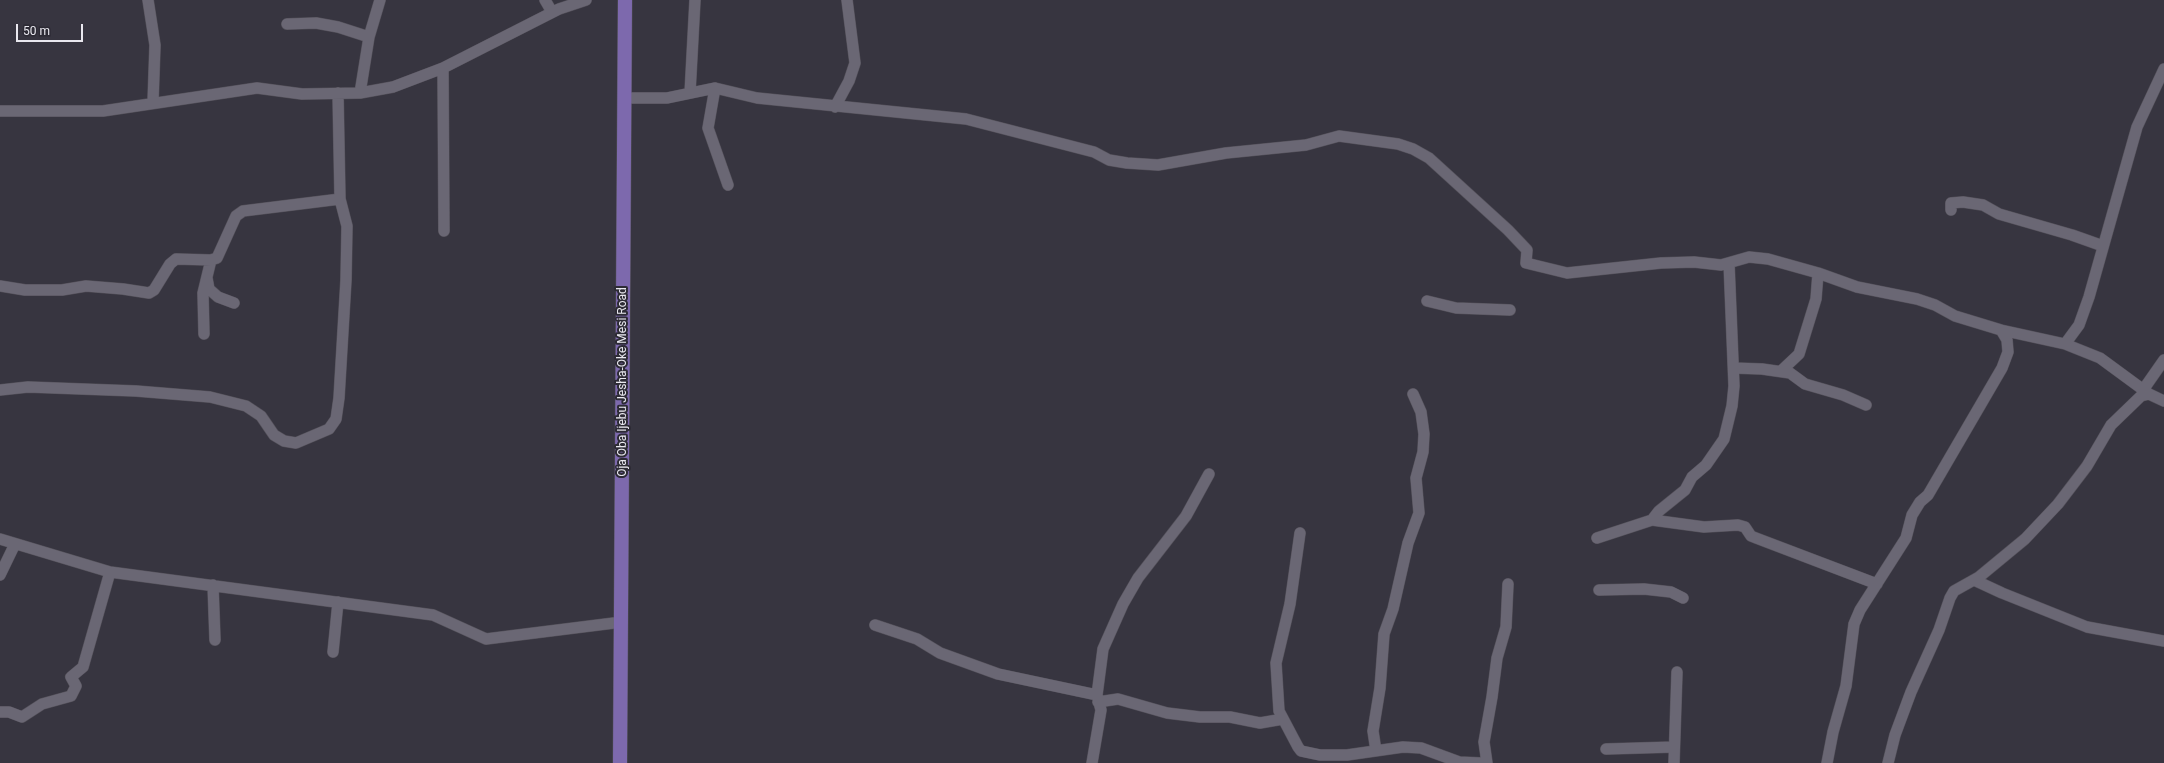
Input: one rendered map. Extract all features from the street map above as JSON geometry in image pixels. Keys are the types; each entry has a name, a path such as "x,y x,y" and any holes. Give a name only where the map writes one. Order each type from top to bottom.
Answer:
{"main road":[{"name":"Oja Oba Ijebu Jesha-Oke Mesi Road","path":"620,763 625,0"}],"street":[{"path":"148,0 155,44 153,102"},
{"path":"360,92 369,37 380,0"},
{"path":"545,0 552,12"},
{"path":"1,114 102,110 257,88 302,94 360,92 393,87 443,68 552,12 586,0"},
{"path":"690,93 695,0"},
{"path":"835,107 849,81 855,63 847,0"},
{"path":"287,24 316,24 338,27 369,37"},
{"path":"443,68 444,231"},
{"path":"2065,344 2079,325 2135,133 2164,69"},
{"path":"625,98 667,98 715,88 757,98 966,119 1094,152 1109,160 1158,165 1226,153 1306,145 1339,136 1398,144 1414,149 1429,158 1508,230 1527,250 1526,263 1567,273 1662,263 1729,264 1749,257 1768,259 1818,273 1869,290 1917,299 1935,305 1955,316 2001,330 2065,344 2100,358 2146,392 2164,401"},
{"path":"715,88 708,128 728,185"},
{"path":"0,390 28,387 136,391 210,397 246,406 261,416 274,435 284,441 296,443 329,429 336,419 346,292 347,226 340,200 338,93"},
{"path":"0,286 25,290 62,290 86,286 149,293 154,290 170,264 176,259 211,260 220,255 236,216 243,210 340,200"},
{"path":"1951,210 1951,203 1963,202 1983,205 1998,214 2103,246"},
{"path":"204,334 203,293 211,260"},
{"path":"1652,520 1659,510 1685,490 1692,477 1706,465 1724,439 1732,406 1734,368 1729,264"},
{"path":"1781,371 1799,354 1816,299 1818,273"},
{"path":"206,276 209,289 218,297 234,302"},
{"path":"1427,301 1456,308 1510,310"},
{"path":"1827,763 1833,732 1846,686 1854,624 1860,610 1906,538 1912,515 1920,502 1928,495 2002,368 2008,352 2007,340 2001,330"},
{"path":"1888,763 1895,735 1911,692 1939,630 1950,598 1954,591 1974,580 2015,549 2058,504 2087,466 2111,425 2140,396 2146,392 2164,360"},
{"path":"1734,368 1790,373 1804,384 1843,395 1866,405"},
{"path":"1376,751 1373,731 1380,688 1384,634 1393,609 1406,550 1419,513 1416,478 1423,452 1424,434 1421,412 1413,394"},
{"path":"1092,763 1100,710 1098,698 1103,649 1123,604 1138,578 1186,516 1209,474"},
{"path":"1597,538 1652,520 1704,527 1738,525 1745,527 1751,536 1877,584"},
{"path":"1300,533 1290,604 1276,663 1279,711 1301,751 1309,754 1347,755 1403,747 1421,748 1458,762 1481,763"},
{"path":"0,539 110,572 433,614 486,639 622,622"},
{"path":"0,575 15,544"},
{"path":"0,712 9,712 22,717 42,704 72,696 76,686 71,677 83,667 110,572"},
{"path":"1974,580 2002,593 2087,627 2164,641"},
{"path":"1487,763 1484,742 1497,658 1506,627 1508,584"},
{"path":"213,585 215,640"},
{"path":"1599,590 1644,589 1671,592 1683,598"},
{"path":"333,652 338,602"},
{"path":"875,625 917,639 940,654 998,674 1098,698 1118,699 1167,713 1200,717 1230,717 1260,724 1283,719"},
{"path":"1674,763 1677,672"},
{"path":"1606,749 1674,748"},
{"path":"1432,752 1437,763"}]}
